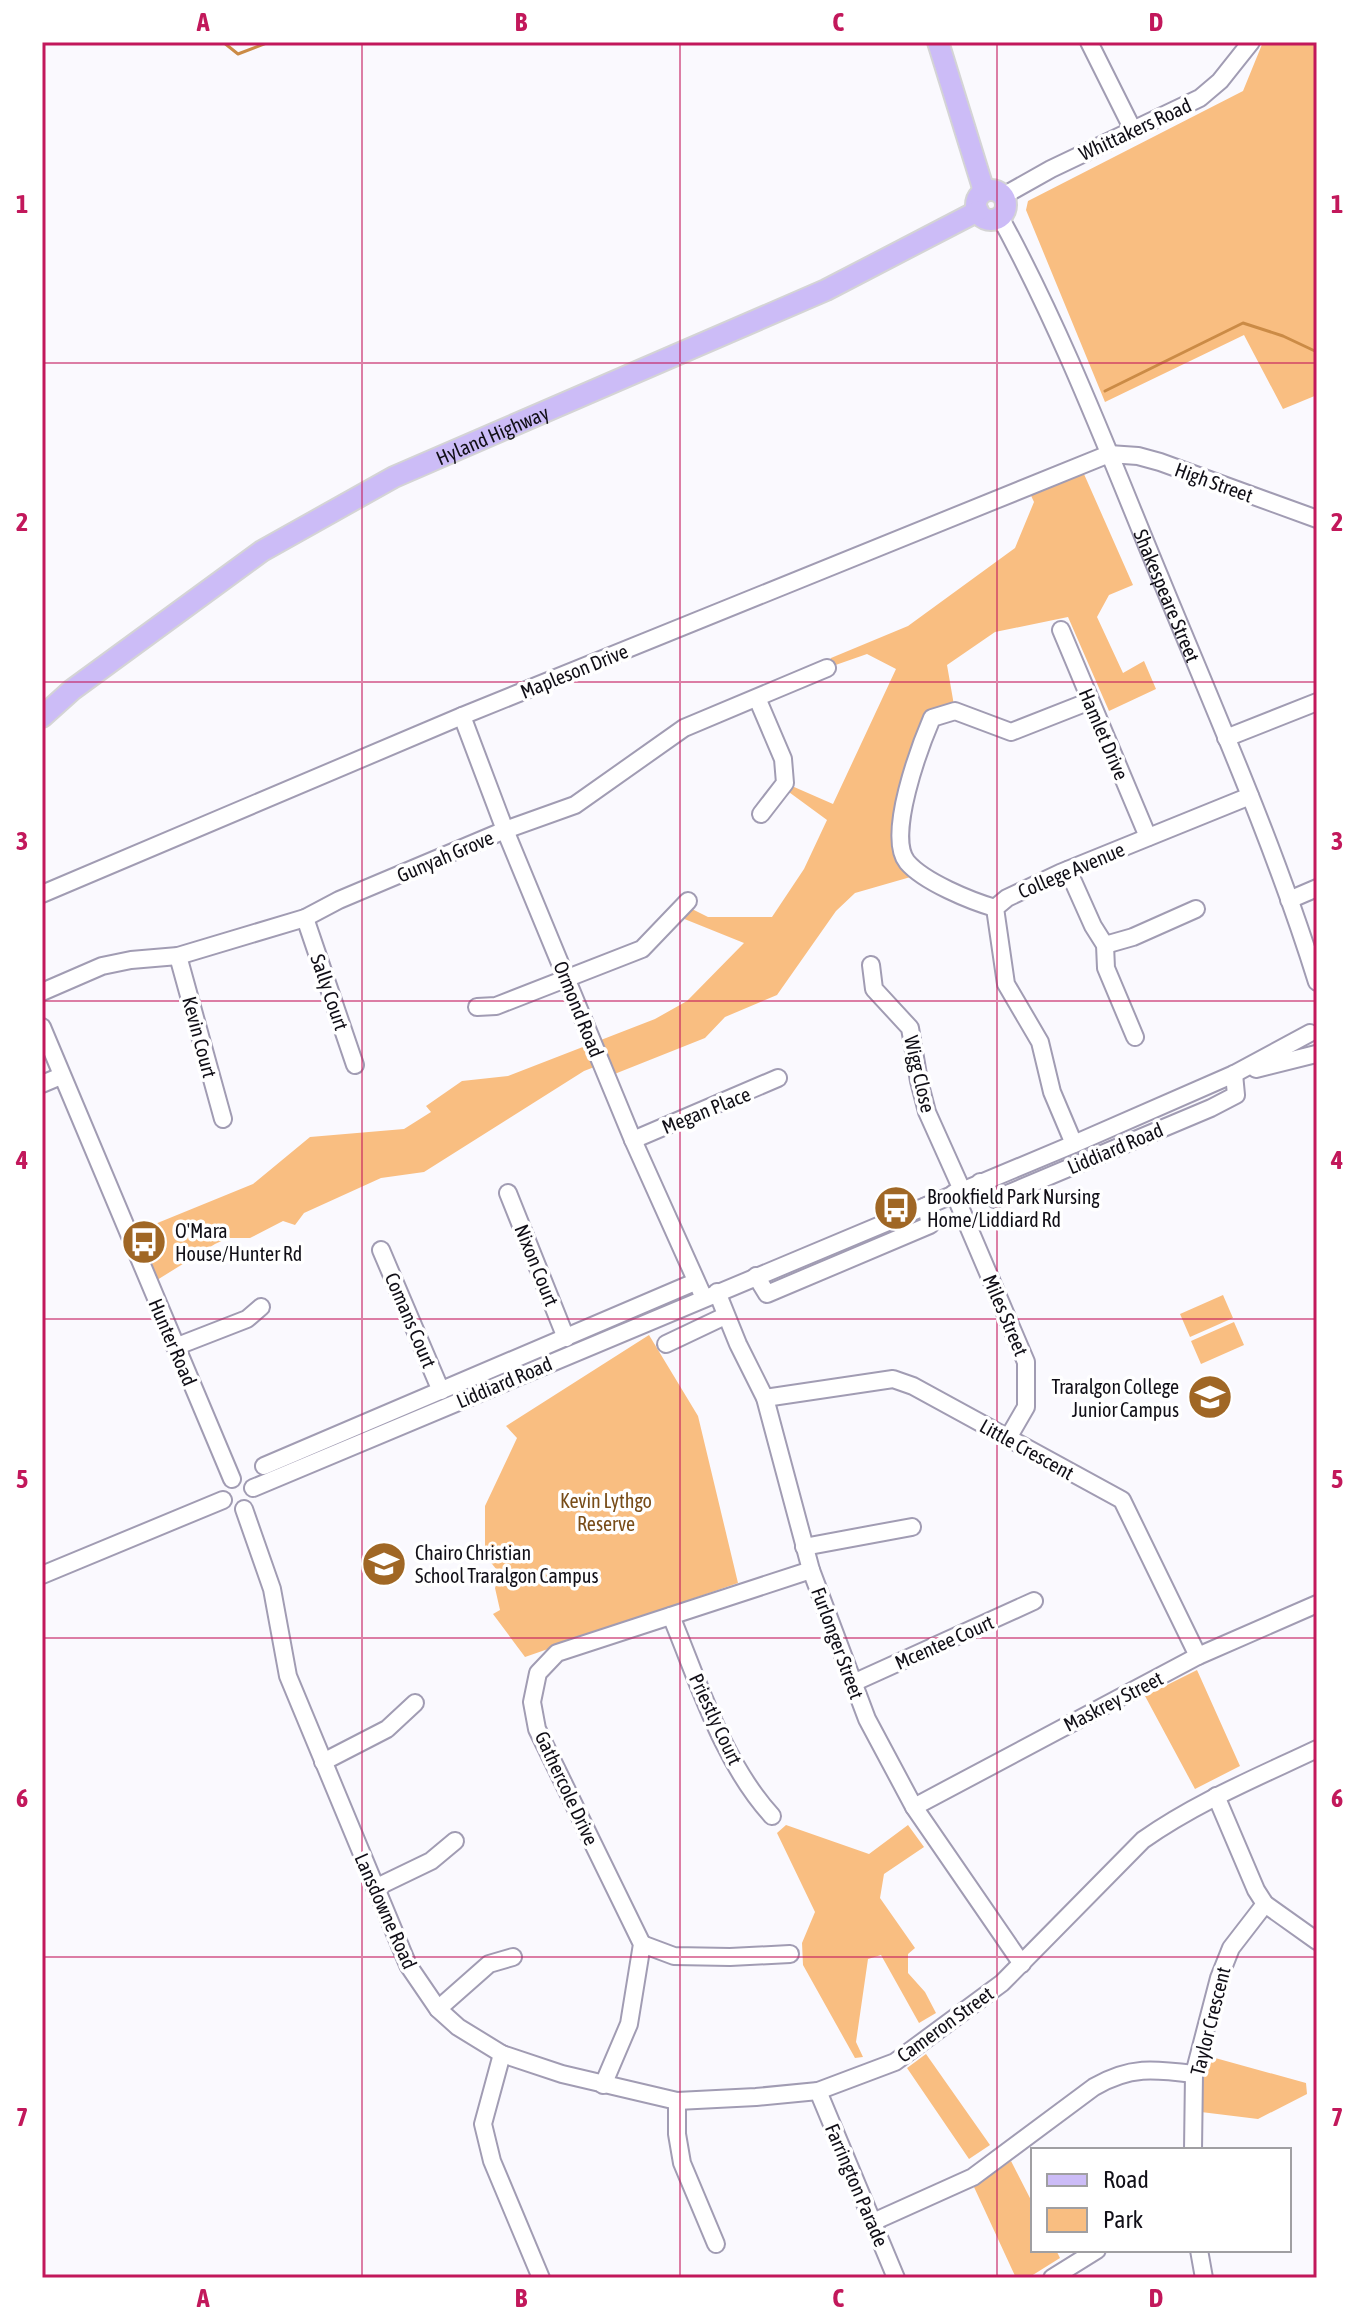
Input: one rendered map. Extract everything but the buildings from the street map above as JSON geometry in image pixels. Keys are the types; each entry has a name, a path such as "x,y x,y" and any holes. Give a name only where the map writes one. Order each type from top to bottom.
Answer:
{"main road":[{"path":"938,42 989,199 1006,210 1000,217"},
{"name":"Hyland Highway","path":"42,717 72,690 262,551 394,477 826,290 989,199"}],"street":[{"path":"1089,42 1133,130"},
{"name":"Whittakers Road","path":"989,199 1200,98 1220,81 1251,42"},
{"name":"Shakespeare Street","path":"1000,217 1049,311 1109,454 1250,796 1317,982"},
{"name":"High Street","path":"1109,454 1138,456 1160,462 1317,519"},
{"name":"Mapleson Drive","path":"42,894 462,716 1109,454"},
{"name":"Hamlet Drive","path":"1061,630 1148,837"},
{"name":"Gunyah Grove","path":"42,992 102,966 178,956 305,918 339,900 505,830 575,805 684,728 827,668"},
{"path":"757,698 783,759 785,783 761,814"},
{"path":"995,908 951,890 916,871 904,860 901,836 904,801 920,746 932,718 955,711 1011,732 1090,701"},
{"path":"1226,738 1317,702"},
{"name":"Ormond Road","path":"462,716 505,830 633,1140 695,1282 711,1295"},
{"name":"College Avenue","path":"1074,1144 1052,1092 1040,1042 1006,984 995,908 1007,898 1068,870 1250,796"},
{"path":"1068,870 1105,945 1106,968 1135,1037"},
{"path":"1289,900 1317,888"},
{"path":"477,1007 496,1006 642,949 688,901"},
{"path":"1105,945 1133,937 1196,909"},
{"name":"Sally Court","path":"305,918 355,1065"},
{"name":"Kevin Court","path":"178,956 223,1119"},
{"name":"Wigg Close","path":"871,965 874,989 910,1028 927,1112 958,1192"},
{"name":"Hunter Road","path":"42,1027 232,1479"},
{"path":"1314,1027 1312,1046 1316,1054"},
{"name":"Liddiard Road","path":"253,1488 1074,1144 1234,1074 1314,1027"},
{"name":"Liddiard Road","path":"1234,1074 1316,1054"},
{"name":"Liddiard Road","path":"980,1182 995,1199 1038,1181 1236,1095 1234,1074"},
{"path":"42,1084 61,1076"},
{"name":"Megan Place","path":"633,1140 778,1078"},
{"name":"Miles Street","path":"958,1192 1026,1362 1026,1407 1008,1438"},
{"name":"Nixon Court","path":"508,1193 566,1338"},
{"name":"Comans Court","path":"381,1250 441,1391"},
{"name":"Liddiard Road","path":"264,1466 695,1282"},
{"name":"Furlonger Street","path":"711,1295 725,1316 765,1398 811,1570 867,1719 914,1807 1022,1964"},
{"path":"175,1347 247,1319 261,1307"},
{"path":"666,1344 725,1316"},
{"name":"Little Crescent","path":"765,1398 893,1379 913,1386 1122,1500 1198,1656"},
{"path":"242,1478 253,1488 254,1498 244,1509 234,1509 223,1500 222,1490 232,1479 242,1478"},
{"path":"42,1575 223,1500"},
{"name":"Lansdowne Road","path":"244,1509 272,1589 288,1676 408,1965 438,2009 458,2027 502,2054"},
{"path":"804,1547 912,1527"},
{"name":"Gathercole Drive","path":"642,1944 537,1729 532,1702 538,1673 557,1653 811,1570"},
{"name":"Mcentee Court","path":"853,1683 1034,1601"},
{"name":"Maskrey Street","path":"914,1807 1198,1656 1317,1604"},
{"name":"Priestly Court","path":"671,1616 719,1730 751,1793 772,1816"},
{"path":"323,1762 387,1729 415,1703"},
{"name":"Cameron Street","path":"502,2054 603,2085 677,2101 818,2091 895,2062 1002,1983 1143,1840 1169,1822 1216,1796 1317,1749"},
{"path":"1216,1796 1256,1890 1265,1904 1317,1941"},
{"path":"375,1888 431,1861 455,1841"},
{"name":"Taylor Crescent","path":"1193,2148 1194,2074 1224,1962 1265,1904"},
{"path":"603,2085 629,2024 642,1944 674,1956 790,1954"},
{"path":"438,2009 489,1964 513,1957"},
{"path":"502,2054 483,2124 492,2161 541,2278"},
{"path":"873,2222 973,2177 1094,2087 1115,2075 1146,2071 1194,2074"},
{"name":"Farrington Parade","path":"818,2091 896,2278"},
{"path":"677,2101 677,2134 682,2163 716,2244"},
{"path":"1052,2278 1094,2252"},
{"path":"1199,2252 1204,2278"}],"green space":[{"path":"1263,42 1317,42 1317,395 1283,409 1244,335 1105,402 1026,210 1028,201 1243,91"},
{"path":"1080,465 1133,585 1109,595 1097,617 1123,673 1144,661 1156,689 1109,711 1068,617 995,632 947,665 955,711 933,721 901,836 921,874 855,893 836,911 777,995 725,1017 705,1038 607,1077 602,1064 584,1071 424,1172 381,1178 304,1213 295,1225 283,1221 250,1238 228,1238 149,1285 128,1235 253,1184 310,1137 404,1129 431,1112 426,1106 462,1081 508,1076 655,1019 687,1001 744,943 677,916 684,905 708,917 772,917 804,869 827,820 782,787 785,783 833,804 896,669 867,654 827,668 831,658 908,626 1015,548 1034,502 1027,487"},
{"path":"1223,1295 1233,1318 1190,1337 1180,1314"},
{"path":"1234,1322 1244,1345 1201,1364 1191,1341"},
{"name":"Kevin Lythgo Reserve","path":"649,1335 698,1416 738,1583 525,1657 493,1614 500,1610 495,1588 500,1574 485,1555 485,1506 517,1438 506,1426"},
{"path":"1197,1670 1240,1766 1195,1789 1145,1696"},
{"path":"786,1825 869,1854 908,1825 924,1847 884,1874 880,1898 915,1948 908,1954 908,1973 925,1992 936,2013 919,2023 881,1955 868,1959 856,2042 863,2057 855,2058 803,1965 802,1943 815,1912 777,1833"},
{"path":"926,2054 990,2145 969,2159 907,2068"},
{"path":"1208,2056 1306,2083 1307,2094 1258,2119 1201,2112 1201,2085"},
{"path":"1011,2161 1031,2200 1031,2252 1057,2252 1060,2258 1028,2278 1016,2278 974,2187"}],"waterway":[{"path":"223,42 238,54 269,42"},
{"path":"1105,391 1243,323 1283,336 1317,352"}],"place":[{"name":"Brookfield Park Nursing Home/Liddiard Rd","path":"896,1208"},
{"name":"O'Mara House/Hunter Rd","path":"144,1242"},
{"name":"Traralgon College Junior Campus","path":"1210,1397"},
{"name":"Chairo Christian School Traralgon Campus","path":"384,1564"}]}
